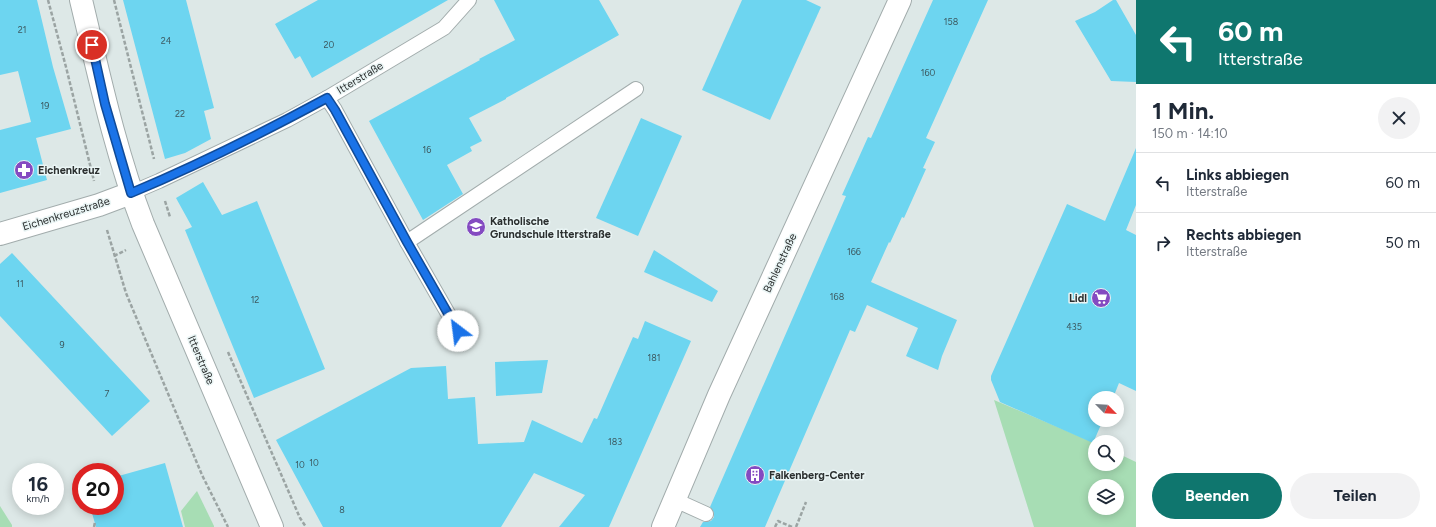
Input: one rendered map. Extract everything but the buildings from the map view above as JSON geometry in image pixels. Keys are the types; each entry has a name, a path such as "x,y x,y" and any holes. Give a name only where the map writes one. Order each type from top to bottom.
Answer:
{"street":[{"name":"Itterstraße","path":"81,0 105,104 131,193 272,527"},
{"name":"Bahlenstraße","path":"663,527 719,395 900,0"},
{"name":"Eichenkreuzstraße","path":"0,234 131,193"}],"lane":[{"name":"Itterstraße","path":"131,193 287,120 327,98 444,28 469,0"},
{"path":"407,242 636,89"},
{"path":"327,98 458,331"},
{"path":"675,500 706,514"}],"path":[{"path":"48,0 95,185"},
{"path":"114,0 159,181 171,221"},
{"path":"106,228 126,293 202,475 228,527"},
{"path":"227,351 300,518 306,527"},
{"path":"796,527 806,502"},
{"path":"775,527 778,521 792,527"},
{"path":"94,527 95,522"}],"green space":[{"path":"994,400 1088,440 1088,471 1124,471 1124,456 1136,462 1136,527 1034,527"},
{"path":"197,491 214,527 185,527 181,511"},
{"path":"0,506 12,525 12,527 0,527"}],"place":[{"name":"Eichenkreuz","path":"24,170"},
{"name":"Katholische Grundschule Itterstraße","path":"476,227"},
{"name":"Lidl","path":"1101,298"},
{"name":"Falkenberg-Center","path":"755,475"}],"route":[{"path":"92,45 105,104 131,193 287,120 327,98 458,331"}]}
